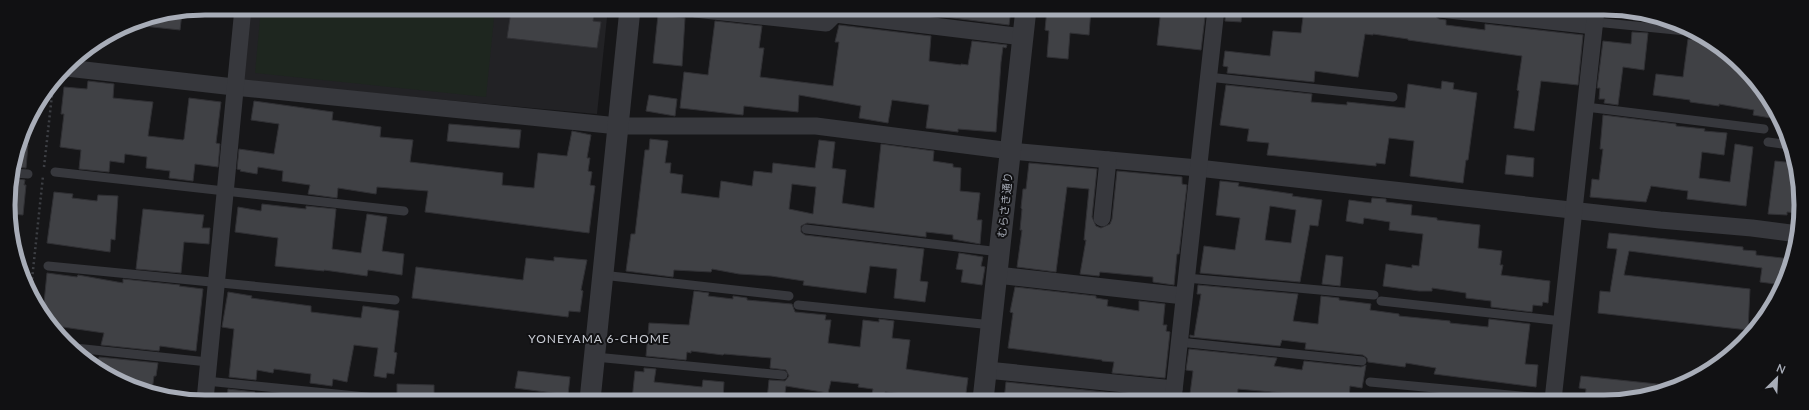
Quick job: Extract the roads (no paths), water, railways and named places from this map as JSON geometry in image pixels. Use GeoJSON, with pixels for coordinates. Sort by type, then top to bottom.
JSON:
{"type":"FeatureCollection","features":[{"type":"Feature","properties":{"kind":"street"},"geometry":{"type":"LineString","coordinates":[[205,395],[242,15]]}},
{"type":"Feature","properties":{"kind":"street"},"geometry":{"type":"LineString","coordinates":[[591,395],[629,15]]}},
{"type":"Feature","properties":{"kind":"street"},"geometry":{"type":"LineString","coordinates":[[752,15],[826,23],[834,15]]}},
{"type":"Feature","properties":{"kind":"street"},"geometry":{"type":"LineString","coordinates":[[843,15],[1023,37]]}},
{"type":"Feature","properties":{"kind":"street","name":"むらさき通り"},"geometry":{"type":"LineString","coordinates":[[984,395],[1025,15]]}},
{"type":"Feature","properties":{"kind":"street"},"geometry":{"type":"LineString","coordinates":[[987,370],[1173,395],[1215,15]]}},
{"type":"Feature","properties":{"kind":"street"},"geometry":{"type":"LineString","coordinates":[[1526,15],[1595,19],[1554,395]]}},
{"type":"Feature","properties":{"kind":"street"},"geometry":{"type":"LineString","coordinates":[[73,69],[234,88],[618,126],[816,126],[1011,151],[1198,168],[1791,233]]}},
{"type":"Feature","properties":{"kind":"street"},"geometry":{"type":"LineString","coordinates":[[1102,218],[1108,160]]}},
{"type":"Feature","properties":{"kind":"street"},"geometry":{"type":"LineString","coordinates":[[997,275],[1184,296]]}},
{"type":"Feature","properties":{"kind":"lane"},"geometry":{"type":"LineString","coordinates":[[1595,19],[1678,30]]}},
{"type":"Feature","properties":{"kind":"lane"},"geometry":{"type":"LineString","coordinates":[[1208,77],[1393,97]]}},
{"type":"Feature","properties":{"kind":"lane"},"geometry":{"type":"LineString","coordinates":[[1586,108],[1764,129]]}},
{"type":"Feature","properties":{"kind":"lane"},"geometry":{"type":"LineString","coordinates":[[1768,142],[1784,144]]}},
{"type":"Feature","properties":{"kind":"lane"},"geometry":{"type":"LineString","coordinates":[[55,172],[404,211]]}},
{"type":"Feature","properties":{"kind":"lane"},"geometry":{"type":"LineString","coordinates":[[18,173],[28,174]]}},
{"type":"Feature","properties":{"kind":"lane"},"geometry":{"type":"LineString","coordinates":[[806,229],[1000,252]]}},
{"type":"Feature","properties":{"kind":"lane"},"geometry":{"type":"LineString","coordinates":[[48,266],[395,300]]}},
{"type":"Feature","properties":{"kind":"lane"},"geometry":{"type":"LineString","coordinates":[[602,275],[789,296]]}},
{"type":"Feature","properties":{"kind":"lane"},"geometry":{"type":"LineString","coordinates":[[1186,278],[1377,298],[1562,321]]}},
{"type":"Feature","properties":{"kind":"lane"},"geometry":{"type":"LineString","coordinates":[[798,305],[992,325]]}},
{"type":"Feature","properties":{"kind":"lane"},"geometry":{"type":"LineString","coordinates":[[1179,342],[1362,361]]}},
{"type":"Feature","properties":{"kind":"lane"},"geometry":{"type":"LineString","coordinates":[[81,349],[208,362]]}},
{"type":"Feature","properties":{"kind":"lane"},"geometry":{"type":"LineString","coordinates":[[595,357],[783,375]]}},
{"type":"Feature","properties":{"kind":"lane"},"geometry":{"type":"LineString","coordinates":[[206,381],[346,395]]}},
{"type":"Feature","properties":{"kind":"lane"},"geometry":{"type":"LineString","coordinates":[[1370,382],[1502,395]]}},
{"type":"Feature","properties":{"kind":"district","name":"YONEYAMA 6-CHOME"},"geometry":{"type":"Point","coordinates":[599,339]}}]}
